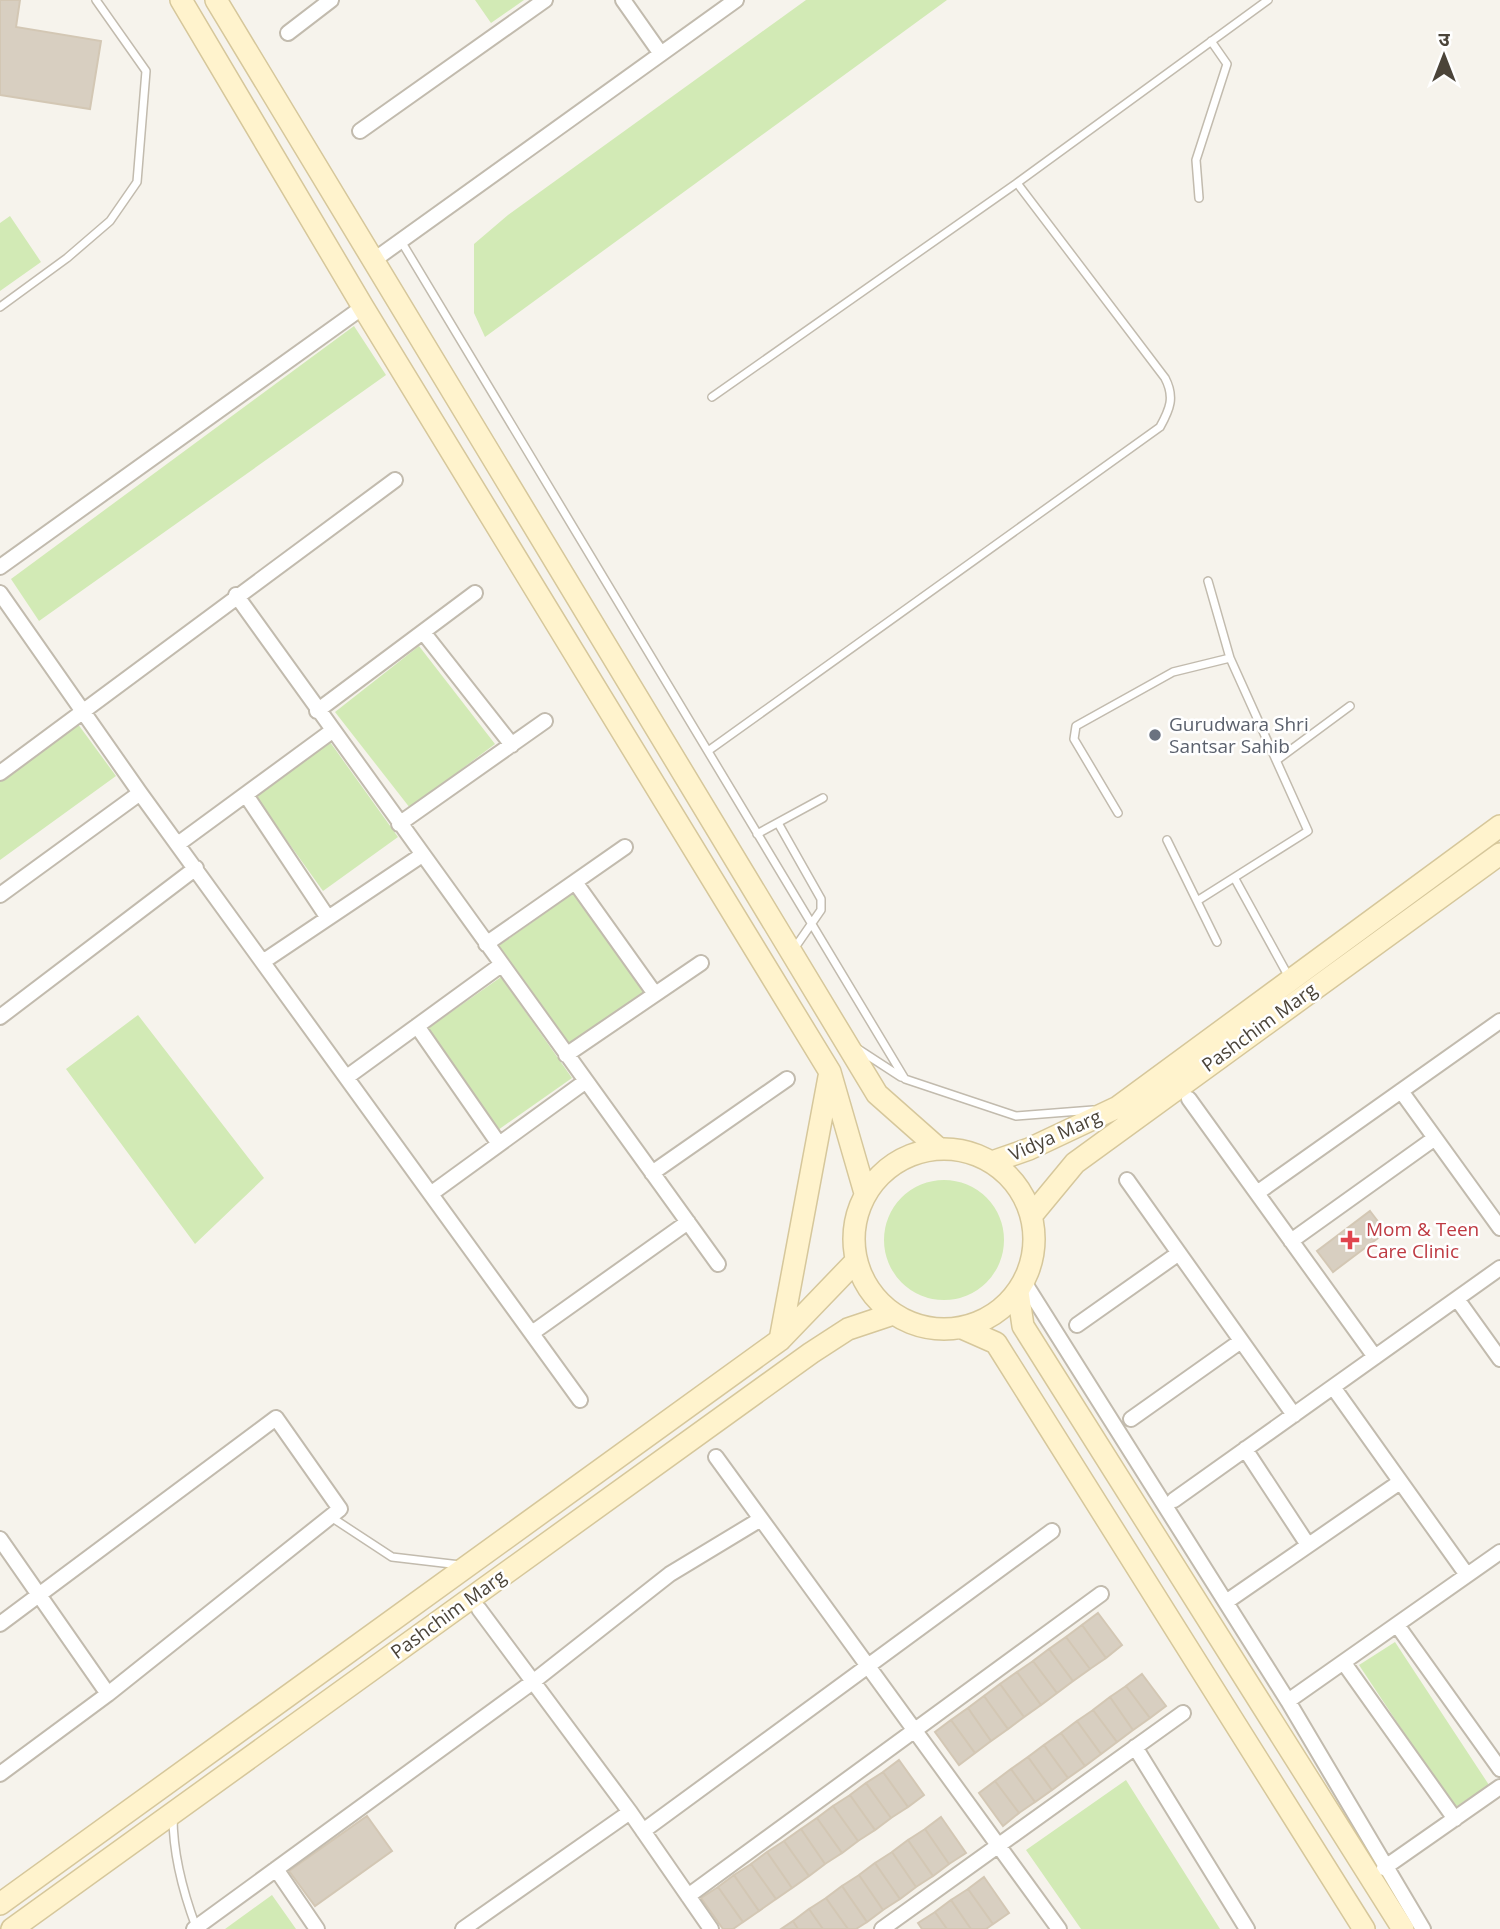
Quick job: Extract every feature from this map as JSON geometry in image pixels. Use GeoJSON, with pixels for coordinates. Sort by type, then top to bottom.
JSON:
{"type":"FeatureCollection","features":[{"type":"Feature","properties":{"kind":"main road"},"geometry":{"type":"LineString","coordinates":[[181,0],[363,307],[830,1072],[865,1193]]}},
{"type":"Feature","properties":{"kind":"main road"},"geometry":{"type":"LineString","coordinates":[[216,0],[877,1094],[906,1116],[938,1149]]}},
{"type":"Feature","properties":{"kind":"main road","name":"Pashchim Marg"},"geometry":{"type":"LineString","coordinates":[[1118,1107],[1500,826]]}},
{"type":"Feature","properties":{"kind":"main road","name":"Pashchim Marg"},"geometry":{"type":"LineString","coordinates":[[1032,1215],[1075,1163],[1500,854]]}},
{"type":"Feature","properties":{"kind":"main road"},"geometry":{"type":"LineString","coordinates":[[780,1340],[830,1072]]}},
{"type":"Feature","properties":{"kind":"main road","name":"Vidya Marg"},"geometry":{"type":"LineString","coordinates":[[992,1162],[1029,1149],[1118,1107]]}},
{"type":"Feature","properties":{"kind":"main road","name":"Vidya Marg"},"geometry":{"type":"LineString","coordinates":[[938,1149],[975,1154],[992,1162],[1017,1185],[1032,1215],[1035,1247],[1021,1287],[1002,1309],[983,1321],[962,1328],[919,1326],[893,1314],[870,1291],[856,1261],[853,1238],[856,1215],[865,1193],[884,1171],[901,1160],[938,1149]]}},
{"type":"Feature","properties":{"kind":"main road","name":"Pashchim Marg"},"geometry":{"type":"LineString","coordinates":[[0,1904],[780,1340],[856,1261]]}},
{"type":"Feature","properties":{"kind":"main road"},"geometry":{"type":"LineString","coordinates":[[1021,1287],[1023,1326],[1403,1929]]}},
{"type":"Feature","properties":{"kind":"main road","name":"Pashchim Marg"},"geometry":{"type":"LineString","coordinates":[[12,1929],[811,1353],[848,1329],[893,1314]]}},
{"type":"Feature","properties":{"kind":"main road"},"geometry":{"type":"LineString","coordinates":[[962,1328],[996,1343],[1364,1929]]}},
{"type":"Feature","properties":{"kind":"street"},"geometry":{"type":"LineString","coordinates":[[288,33],[331,0]]}},
{"type":"Feature","properties":{"kind":"street"},"geometry":{"type":"LineString","coordinates":[[360,131],[545,0]]}},
{"type":"Feature","properties":{"kind":"street"},"geometry":{"type":"LineString","coordinates":[[623,0],[661,54]]}},
{"type":"Feature","properties":{"kind":"street"},"geometry":{"type":"LineString","coordinates":[[374,260],[736,0]]}},
{"type":"Feature","properties":{"kind":"street"},"geometry":{"type":"LineString","coordinates":[[0,566],[363,307]]}},
{"type":"Feature","properties":{"kind":"street"},"geometry":{"type":"LineString","coordinates":[[0,773],[236,595],[395,480]]}},
{"type":"Feature","properties":{"kind":"street"},"geometry":{"type":"LineString","coordinates":[[0,593],[140,793],[580,1400]]}},
{"type":"Feature","properties":{"kind":"street"},"geometry":{"type":"LineString","coordinates":[[317,711],[475,593]]}},
{"type":"Feature","properties":{"kind":"street"},"geometry":{"type":"LineString","coordinates":[[236,595],[332,732],[718,1264]]}},
{"type":"Feature","properties":{"kind":"street"},"geometry":{"type":"LineString","coordinates":[[423,632],[512,745]]}},
{"type":"Feature","properties":{"kind":"street"},"geometry":{"type":"LineString","coordinates":[[399,824],[545,722]]}},
{"type":"Feature","properties":{"kind":"street"},"geometry":{"type":"LineString","coordinates":[[178,844],[332,732]]}},
{"type":"Feature","properties":{"kind":"street"},"geometry":{"type":"LineString","coordinates":[[0,895],[140,793]]}},
{"type":"Feature","properties":{"kind":"street"},"geometry":{"type":"LineString","coordinates":[[246,795],[328,918]]}},
{"type":"Feature","properties":{"kind":"street"},"geometry":{"type":"LineString","coordinates":[[486,944],[625,847]]}},
{"type":"Feature","properties":{"kind":"street"},"geometry":{"type":"LineString","coordinates":[[264,961],[422,855]]}},
{"type":"Feature","properties":{"kind":"street"},"geometry":{"type":"LineString","coordinates":[[0,1017],[196,868]]}},
{"type":"Feature","properties":{"kind":"street"},"geometry":{"type":"LineString","coordinates":[[575,882],[655,994]]}},
{"type":"Feature","properties":{"kind":"street"},"geometry":{"type":"LineString","coordinates":[[566,1055],[701,962]]}},
{"type":"Feature","properties":{"kind":"street"},"geometry":{"type":"LineString","coordinates":[[347,1077],[501,965]]}},
{"type":"Feature","properties":{"kind":"street"},"geometry":{"type":"LineString","coordinates":[[1257,1193],[1500,1021]]}},
{"type":"Feature","properties":{"kind":"street"},"geometry":{"type":"LineString","coordinates":[[417,1026],[499,1144]]}},
{"type":"Feature","properties":{"kind":"street"},"geometry":{"type":"LineString","coordinates":[[652,1173],[787,1079]]}},
{"type":"Feature","properties":{"kind":"street"},"geometry":{"type":"LineString","coordinates":[[432,1193],[586,1081]]}},
{"type":"Feature","properties":{"kind":"street"},"geometry":{"type":"LineString","coordinates":[[1401,1091],[1500,1228]]}},
{"type":"Feature","properties":{"kind":"street"},"geometry":{"type":"LineString","coordinates":[[1189,1099],[1375,1357]]}},
{"type":"Feature","properties":{"kind":"street"},"geometry":{"type":"LineString","coordinates":[[1291,1241],[1435,1138]]}},
{"type":"Feature","properties":{"kind":"street"},"geometry":{"type":"LineString","coordinates":[[1127,1180],[1294,1415]]}},
{"type":"Feature","properties":{"kind":"street"},"geometry":{"type":"LineString","coordinates":[[532,1333],[688,1222]]}},
{"type":"Feature","properties":{"kind":"street"},"geometry":{"type":"LineString","coordinates":[[1077,1325],[1179,1253]]}},
{"type":"Feature","properties":{"kind":"street"},"geometry":{"type":"LineString","coordinates":[[1174,1500],[1500,1268]]}},
{"type":"Feature","properties":{"kind":"street"},"geometry":{"type":"LineString","coordinates":[[1021,1287],[1226,1602],[1423,1929]]}},
{"type":"Feature","properties":{"kind":"street"},"geometry":{"type":"LineString","coordinates":[[1457,1299],[1500,1359]]}},
{"type":"Feature","properties":{"kind":"street"},"geometry":{"type":"LineString","coordinates":[[1131,1419],[1241,1341]]}},
{"type":"Feature","properties":{"kind":"street"},"geometry":{"type":"LineString","coordinates":[[1333,1387],[1467,1576]]}},
{"type":"Feature","properties":{"kind":"street"},"geometry":{"type":"LineString","coordinates":[[0,1624],[276,1418],[340,1509],[108,1694],[0,1774]]}},
{"type":"Feature","properties":{"kind":"street"},"geometry":{"type":"LineString","coordinates":[[1245,1450],[1308,1545]]}},
{"type":"Feature","properties":{"kind":"street"},"geometry":{"type":"LineString","coordinates":[[716,1457],[1059,1929]]}},
{"type":"Feature","properties":{"kind":"street"},"geometry":{"type":"LineString","coordinates":[[1226,1602],[1400,1482]]}},
{"type":"Feature","properties":{"kind":"street"},"geometry":{"type":"LineString","coordinates":[[195,1928],[534,1681],[670,1574],[761,1519]]}},
{"type":"Feature","properties":{"kind":"street"},"geometry":{"type":"LineString","coordinates":[[643,1831],[1052,1531]]}},
{"type":"Feature","properties":{"kind":"street"},"geometry":{"type":"LineString","coordinates":[[0,1539],[42,1595],[108,1694]]}},
{"type":"Feature","properties":{"kind":"street"},"geometry":{"type":"LineString","coordinates":[[1287,1700],[1500,1552]]}},
{"type":"Feature","properties":{"kind":"street"},"geometry":{"type":"LineString","coordinates":[[688,1896],[1101,1594]]}},
{"type":"Feature","properties":{"kind":"street"},"geometry":{"type":"LineString","coordinates":[[479,1609],[630,1812],[711,1929]]}},
{"type":"Feature","properties":{"kind":"street"},"geometry":{"type":"LineString","coordinates":[[1397,1625],[1500,1769]]}},
{"type":"Feature","properties":{"kind":"street"},"geometry":{"type":"LineString","coordinates":[[1343,1663],[1455,1819]]}},
{"type":"Feature","properties":{"kind":"street"},"geometry":{"type":"LineString","coordinates":[[882,1929],[1183,1713]]}},
{"type":"Feature","properties":{"kind":"street"},"geometry":{"type":"LineString","coordinates":[[1135,1747],[1247,1929]]}},
{"type":"Feature","properties":{"kind":"street"},"geometry":{"type":"LineString","coordinates":[[1384,1868],[1500,1787]]}},
{"type":"Feature","properties":{"kind":"street"},"geometry":{"type":"LineString","coordinates":[[463,1929],[630,1812]]}},
{"type":"Feature","properties":{"kind":"street"},"geometry":{"type":"LineString","coordinates":[[276,1870],[317,1929]]}},
{"type":"Feature","properties":{"kind":"lane"},"geometry":{"type":"LineString","coordinates":[[0,307],[67,258],[110,221],[137,182],[146,71],[96,0]]}},
{"type":"Feature","properties":{"kind":"lane"},"geometry":{"type":"LineString","coordinates":[[712,397],[1017,183],[1268,0]]}},
{"type":"Feature","properties":{"kind":"lane"},"geometry":{"type":"LineString","coordinates":[[1199,198],[1196,160],[1227,64],[1211,41]]}},
{"type":"Feature","properties":{"kind":"lane"},"geometry":{"type":"LineString","coordinates":[[708,751],[1160,428],[1171,407],[1171,390],[1165,378],[1017,183]]}},
{"type":"Feature","properties":{"kind":"lane"},"geometry":{"type":"LineString","coordinates":[[401,241],[905,1079]]}},
{"type":"Feature","properties":{"kind":"lane"},"geometry":{"type":"LineString","coordinates":[[1197,901],[1308,831],[1230,658],[1208,581]]}},
{"type":"Feature","properties":{"kind":"lane"},"geometry":{"type":"LineString","coordinates":[[1118,813],[1074,739],[1076,726],[1173,671],[1230,658]]}},
{"type":"Feature","properties":{"kind":"lane"},"geometry":{"type":"LineString","coordinates":[[1277,760],[1350,706]]}},
{"type":"Feature","properties":{"kind":"lane"},"geometry":{"type":"LineString","coordinates":[[757,834],[823,798]]}},
{"type":"Feature","properties":{"kind":"lane"},"geometry":{"type":"LineString","coordinates":[[778,823],[821,899],[821,909],[803,940],[792,952]]}},
{"type":"Feature","properties":{"kind":"lane"},"geometry":{"type":"LineString","coordinates":[[1167,840],[1217,942]]}},
{"type":"Feature","properties":{"kind":"lane"},"geometry":{"type":"LineString","coordinates":[[1235,879],[1290,980]]}},
{"type":"Feature","properties":{"kind":"lane"},"geometry":{"type":"LineString","coordinates":[[844,1040],[905,1079],[1016,1116],[1118,1107]]}},
{"type":"Feature","properties":{"kind":"lane"},"geometry":{"type":"LineString","coordinates":[[330,1516],[392,1557],[467,1566]]}},
{"type":"Feature","properties":{"kind":"lane"},"geometry":{"type":"LineString","coordinates":[[173,1813],[173,1838],[184,1895],[195,1928]]}},
{"type":"Feature","properties":{"kind":"green space"},"geometry":{"type":"Polygon","coordinates":[[[475,0],[524,0],[491,23],[475,0]]]}},
{"type":"Feature","properties":{"kind":"green space"},"geometry":{"type":"Polygon","coordinates":[[[806,0],[947,0],[485,337],[474,313],[474,244],[508,215],[806,0]]]}},
{"type":"Feature","properties":{"kind":"green space"},"geometry":{"type":"Polygon","coordinates":[[[10,216],[41,262],[0,291],[0,223],[10,216]]]}},
{"type":"Feature","properties":{"kind":"green space"},"geometry":{"type":"Polygon","coordinates":[[[354,326],[386,375],[39,621],[11,579],[354,326]]]}},
{"type":"Feature","properties":{"kind":"green space"},"geometry":{"type":"Polygon","coordinates":[[[419,646],[495,744],[410,808],[335,712],[419,646]]]}},
{"type":"Feature","properties":{"kind":"green space"},"geometry":{"type":"Polygon","coordinates":[[[72,716],[116,776],[0,860],[0,768],[72,716]]]}},
{"type":"Feature","properties":{"kind":"green space"},"geometry":{"type":"Polygon","coordinates":[[[330,742],[398,837],[323,891],[255,796],[330,742]]]}},
{"type":"Feature","properties":{"kind":"green space"},"geometry":{"type":"Polygon","coordinates":[[[575,892],[646,991],[568,1046],[497,947],[575,892]]]}},
{"type":"Feature","properties":{"kind":"green space"},"geometry":{"type":"Polygon","coordinates":[[[501,977],[572,1078],[498,1130],[427,1029],[501,977]]]}},
{"type":"Feature","properties":{"kind":"green space"},"geometry":{"type":"Polygon","coordinates":[[[138,1015],[264,1178],[195,1244],[66,1069],[138,1015]]]}},
{"type":"Feature","properties":{"kind":"green space"},"geometry":{"type":"Polygon","coordinates":[[[944,1180],[967,1185],[986,1198],[999,1217],[1004,1240],[999,1263],[986,1282],[967,1295],[944,1300],[921,1295],[902,1282],[889,1263],[884,1240],[889,1217],[902,1198],[921,1185],[944,1180]]]}},
{"type":"Feature","properties":{"kind":"green space"},"geometry":{"type":"Polygon","coordinates":[[[1395,1642],[1489,1785],[1454,1808],[1359,1665],[1395,1642]]]}},
{"type":"Feature","properties":{"kind":"green space"},"geometry":{"type":"Polygon","coordinates":[[[1126,1780],[1220,1929],[1081,1929],[1026,1850],[1126,1780]]]}},
{"type":"Feature","properties":{"kind":"green space"},"geometry":{"type":"Polygon","coordinates":[[[272,1895],[296,1929],[225,1929],[272,1895]]]}},
{"type":"Feature","properties":{"kind":"building"},"geometry":{"type":"Polygon","coordinates":[[[0,0],[20,0],[16,27],[101,41],[90,109],[0,95],[0,0]]]}},
{"type":"Feature","properties":{"kind":"building"},"geometry":{"type":"Polygon","coordinates":[[[1370,1211],[1386,1232],[1333,1272],[1317,1251],[1370,1211]]]}},
{"type":"Feature","properties":{"kind":"building"},"geometry":{"type":"Polygon","coordinates":[[[1098,1613],[1122,1645],[1106,1658],[1082,1625],[1098,1613]]]}},
{"type":"Feature","properties":{"kind":"building"},"geometry":{"type":"Polygon","coordinates":[[[1082,1625],[1106,1658],[1090,1669],[1066,1637],[1082,1625]]]}},
{"type":"Feature","properties":{"kind":"building"},"geometry":{"type":"Polygon","coordinates":[[[1066,1637],[1090,1669],[1073,1681],[1049,1649],[1066,1637]]]}},
{"type":"Feature","properties":{"kind":"building"},"geometry":{"type":"Polygon","coordinates":[[[1049,1649],[1073,1681],[1057,1693],[1033,1661],[1049,1649]]]}},
{"type":"Feature","properties":{"kind":"building"},"geometry":{"type":"Polygon","coordinates":[[[1033,1661],[1057,1693],[1041,1705],[1017,1672],[1033,1661]]]}},
{"type":"Feature","properties":{"kind":"building"},"geometry":{"type":"Polygon","coordinates":[[[1017,1672],[1041,1705],[1024,1717],[1000,1684],[1017,1672]]]}},
{"type":"Feature","properties":{"kind":"building"},"geometry":{"type":"Polygon","coordinates":[[[1142,1674],[1166,1706],[1150,1718],[1126,1686],[1142,1674]]]}},
{"type":"Feature","properties":{"kind":"building"},"geometry":{"type":"Polygon","coordinates":[[[1000,1684],[1024,1717],[1008,1729],[984,1696],[1000,1684]]]}},
{"type":"Feature","properties":{"kind":"building"},"geometry":{"type":"Polygon","coordinates":[[[1126,1686],[1150,1718],[1133,1730],[1110,1697],[1126,1686]]]}},
{"type":"Feature","properties":{"kind":"building"},"geometry":{"type":"Polygon","coordinates":[[[984,1696],[1008,1729],[991,1741],[968,1708],[984,1696]]]}},
{"type":"Feature","properties":{"kind":"building"},"geometry":{"type":"Polygon","coordinates":[[[1110,1697],[1133,1730],[1117,1742],[1093,1710],[1110,1697]]]}},
{"type":"Feature","properties":{"kind":"building"},"geometry":{"type":"Polygon","coordinates":[[[968,1708],[991,1741],[975,1753],[951,1720],[968,1708]]]}},
{"type":"Feature","properties":{"kind":"building"},"geometry":{"type":"Polygon","coordinates":[[[1093,1710],[1117,1742],[1101,1754],[1077,1721],[1093,1710]]]}},
{"type":"Feature","properties":{"kind":"building"},"geometry":{"type":"Polygon","coordinates":[[[951,1720],[975,1753],[959,1765],[935,1732],[951,1720]]]}},
{"type":"Feature","properties":{"kind":"building"},"geometry":{"type":"Polygon","coordinates":[[[1077,1721],[1101,1754],[1085,1766],[1061,1733],[1077,1721]]]}},
{"type":"Feature","properties":{"kind":"building"},"geometry":{"type":"Polygon","coordinates":[[[1061,1733],[1085,1766],[1068,1778],[1044,1745],[1061,1733]]]}},
{"type":"Feature","properties":{"kind":"building"},"geometry":{"type":"Polygon","coordinates":[[[1044,1745],[1068,1778],[1052,1790],[1028,1757],[1044,1745]]]}},
{"type":"Feature","properties":{"kind":"building"},"geometry":{"type":"Polygon","coordinates":[[[1028,1757],[1052,1790],[1035,1802],[1011,1769],[1028,1757]]]}},
{"type":"Feature","properties":{"kind":"building"},"geometry":{"type":"Polygon","coordinates":[[[899,1760],[924,1795],[908,1807],[883,1772],[899,1760]]]}},
{"type":"Feature","properties":{"kind":"building"},"geometry":{"type":"Polygon","coordinates":[[[1011,1769],[1035,1802],[1019,1813],[995,1781],[1011,1769]]]}},
{"type":"Feature","properties":{"kind":"building"},"geometry":{"type":"Polygon","coordinates":[[[883,1772],[908,1807],[891,1818],[866,1783],[883,1772]]]}},
{"type":"Feature","properties":{"kind":"building"},"geometry":{"type":"Polygon","coordinates":[[[995,1781],[1019,1813],[1003,1826],[979,1793],[995,1781]]]}},
{"type":"Feature","properties":{"kind":"building"},"geometry":{"type":"Polygon","coordinates":[[[866,1783],[891,1818],[875,1830],[850,1795],[866,1783]]]}},
{"type":"Feature","properties":{"kind":"building"},"geometry":{"type":"Polygon","coordinates":[[[850,1795],[875,1830],[858,1841],[833,1806],[850,1795]]]}},
{"type":"Feature","properties":{"kind":"building"},"geometry":{"type":"Polygon","coordinates":[[[833,1806],[858,1841],[842,1853],[817,1818],[833,1806]]]}},
{"type":"Feature","properties":{"kind":"building"},"geometry":{"type":"Polygon","coordinates":[[[367,1816],[392,1851],[315,1906],[289,1871],[367,1816]]]}},
{"type":"Feature","properties":{"kind":"building"},"geometry":{"type":"Polygon","coordinates":[[[941,1817],[966,1853],[949,1864],[925,1829],[941,1817]]]}},
{"type":"Feature","properties":{"kind":"building"},"geometry":{"type":"Polygon","coordinates":[[[817,1818],[842,1853],[825,1864],[801,1829],[817,1818]]]}},
{"type":"Feature","properties":{"kind":"building"},"geometry":{"type":"Polygon","coordinates":[[[801,1829],[825,1864],[809,1876],[784,1841],[801,1829]]]}},
{"type":"Feature","properties":{"kind":"building"},"geometry":{"type":"Polygon","coordinates":[[[925,1829],[949,1864],[933,1876],[908,1840],[925,1829]]]}},
{"type":"Feature","properties":{"kind":"building"},"geometry":{"type":"Polygon","coordinates":[[[908,1840],[933,1876],[916,1887],[892,1852],[908,1840]]]}},
{"type":"Feature","properties":{"kind":"building"},"geometry":{"type":"Polygon","coordinates":[[[784,1841],[809,1876],[792,1888],[767,1852],[784,1841]]]}},
{"type":"Feature","properties":{"kind":"building"},"geometry":{"type":"Polygon","coordinates":[[[767,1852],[792,1888],[776,1899],[751,1864],[767,1852]]]}},
{"type":"Feature","properties":{"kind":"building"},"geometry":{"type":"Polygon","coordinates":[[[892,1852],[916,1887],[900,1899],[875,1863],[892,1852]]]}},
{"type":"Feature","properties":{"kind":"building"},"geometry":{"type":"Polygon","coordinates":[[[875,1863],[900,1899],[883,1910],[859,1875],[875,1863]]]}},
{"type":"Feature","properties":{"kind":"building"},"geometry":{"type":"Polygon","coordinates":[[[751,1864],[776,1899],[759,1911],[734,1875],[751,1864]]]}},
{"type":"Feature","properties":{"kind":"building"},"geometry":{"type":"Polygon","coordinates":[[[734,1875],[759,1911],[743,1922],[718,1887],[734,1875]]]}},
{"type":"Feature","properties":{"kind":"building"},"geometry":{"type":"Polygon","coordinates":[[[859,1875],[883,1910],[867,1922],[842,1886],[859,1875]]]}},
{"type":"Feature","properties":{"kind":"building"},"geometry":{"type":"Polygon","coordinates":[[[984,1877],[1009,1913],[993,1924],[968,1889],[984,1877]]]}},
{"type":"Feature","properties":{"kind":"building"},"geometry":{"type":"Polygon","coordinates":[[[842,1886],[867,1922],[856,1929],[848,1929],[826,1898],[842,1886]]]}},
{"type":"Feature","properties":{"kind":"building"},"geometry":{"type":"Polygon","coordinates":[[[718,1887],[743,1922],[733,1929],[723,1929],[701,1898],[718,1887]]]}},
{"type":"Feature","properties":{"kind":"building"},"geometry":{"type":"Polygon","coordinates":[[[968,1889],[993,1924],[986,1929],[971,1929],[951,1900],[968,1889]]]}},
{"type":"Feature","properties":{"kind":"building"},"geometry":{"type":"Polygon","coordinates":[[[826,1898],[848,1929],[823,1929],[809,1909],[826,1898]]]}},
{"type":"Feature","properties":{"kind":"building"},"geometry":{"type":"Polygon","coordinates":[[[951,1900],[971,1929],[947,1929],[935,1912],[951,1900]]]}},
{"type":"Feature","properties":{"kind":"building"},"geometry":{"type":"Polygon","coordinates":[[[809,1909],[823,1929],[798,1929],[793,1921],[809,1909]]]}},
{"type":"Feature","properties":{"kind":"building"},"geometry":{"type":"Polygon","coordinates":[[[935,1912],[947,1929],[922,1929],[918,1923],[935,1912]]]}},
{"type":"Feature","properties":{"kind":"building"},"geometry":{"type":"Polygon","coordinates":[[[793,1921],[798,1929],[781,1929],[793,1921]]]}},
{"type":"Feature","properties":{"kind":"place","name":"Gurudwara Shri Santsar Sahib"},"geometry":{"type":"Point","coordinates":[1155,735]}},
{"type":"Feature","properties":{"kind":"place","name":"Mom & Teen Care Clinic"},"geometry":{"type":"Point","coordinates":[1350,1240]}}]}
